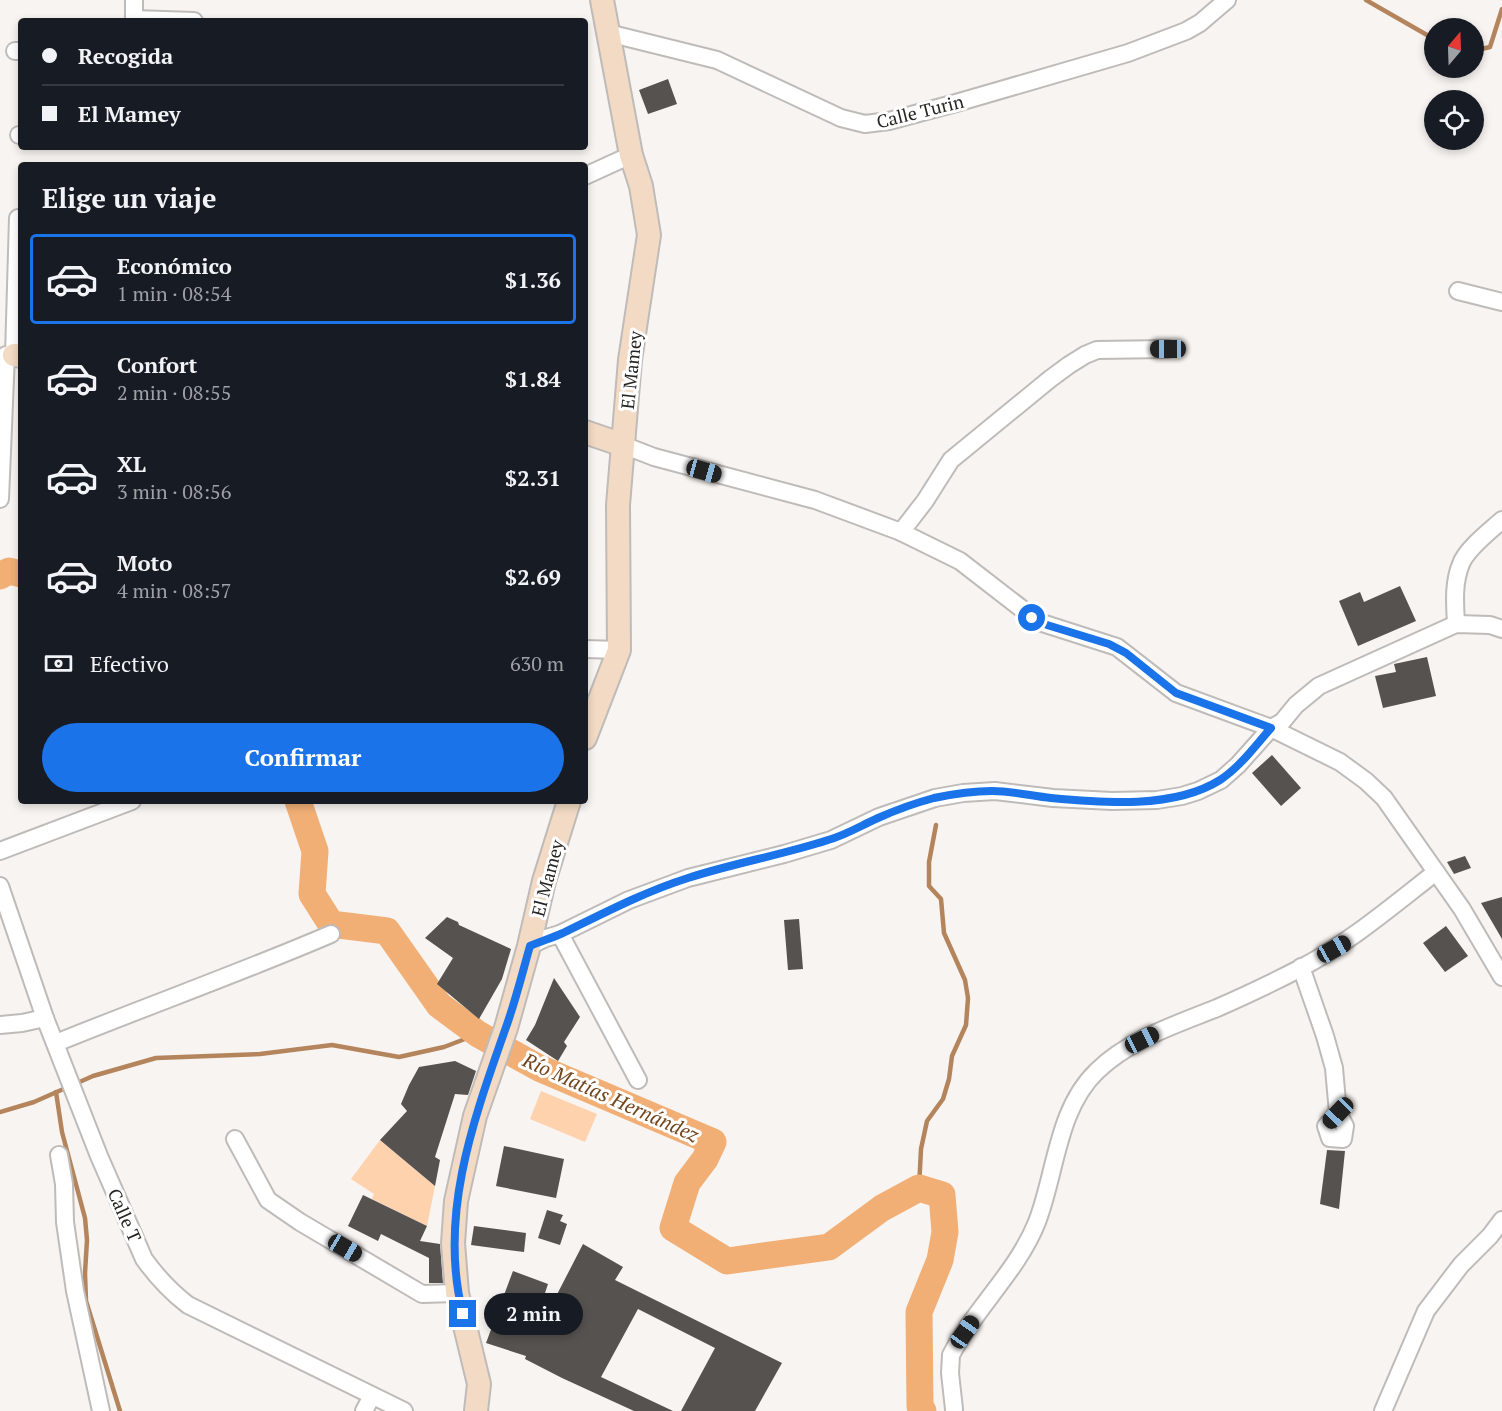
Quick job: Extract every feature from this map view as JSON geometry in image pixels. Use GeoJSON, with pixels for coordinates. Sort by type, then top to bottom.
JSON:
{"type":"FeatureCollection","features":[{"type":"Feature","properties":{"kind":"street"},"geometry":{"type":"LineString","coordinates":[[134,0],[134,18]]}},
{"type":"Feature","properties":{"kind":"street","name":"El Mamey"},"geometry":{"type":"LineString","coordinates":[[588,730],[619,650],[618,505],[630,360],[649,235],[602,0]]}},
{"type":"Feature","properties":{"kind":"street","name":"Calle Turin"},"geometry":{"type":"LineString","coordinates":[[608,33],[717,60],[841,118],[865,124],[889,121],[956,103],[1128,53],[1186,31],[1200,23],[1227,0]]}},
{"type":"Feature","properties":{"kind":"street"},"geometry":{"type":"LineString","coordinates":[[588,175],[632,154]]}},
{"type":"Feature","properties":{"kind":"street"},"geometry":{"type":"LineString","coordinates":[[0,499],[18,218]]}},
{"type":"Feature","properties":{"kind":"street"},"geometry":{"type":"LineString","coordinates":[[1458,291],[1502,302]]}},
{"type":"Feature","properties":{"kind":"street"},"geometry":{"type":"LineString","coordinates":[[901,532],[925,501],[951,460],[1069,365],[1097,350],[1168,349]]}},
{"type":"Feature","properties":{"kind":"street"},"geometry":{"type":"LineString","coordinates":[[588,433],[654,457],[815,500],[901,532],[960,561],[1039,622],[1109,644],[1126,653],[1176,693],[1271,728],[1340,762],[1384,798],[1462,909],[1502,977]]}},
{"type":"Feature","properties":{"kind":"street"},"geometry":{"type":"LineString","coordinates":[[1456,624],[1455,591],[1461,562],[1476,544],[1502,520]]}},
{"type":"Feature","properties":{"kind":"street"},"geometry":{"type":"LineString","coordinates":[[530,946],[629,900],[688,878],[831,840],[879,817],[934,798],[995,791],[1053,798],[1112,801],[1157,800],[1198,791],[1221,780],[1238,765],[1271,728],[1282,722],[1296,705],[1319,686],[1456,624],[1490,625],[1502,629]]}},
{"type":"Feature","properties":{"kind":"street"},"geometry":{"type":"LineString","coordinates":[[588,649],[619,650]]}},
{"type":"Feature","properties":{"kind":"street"},"geometry":{"type":"LineString","coordinates":[[0,851],[124,804]]}},
{"type":"Feature","properties":{"kind":"street","name":"El Mamey"},"geometry":{"type":"LineString","coordinates":[[476,1411],[479,1384],[457,1293],[453,1243],[456,1201],[467,1146],[492,1064],[506,1028],[530,946],[544,881],[568,804]]}},
{"type":"Feature","properties":{"kind":"street"},"geometry":{"type":"LineString","coordinates":[[954,1410],[950,1373],[951,1355],[1021,1254],[1033,1230],[1069,1115],[1090,1078],[1124,1049],[1241,997],[1301,968],[1345,943],[1436,872]]}},
{"type":"Feature","properties":{"kind":"street","name":"Calle T"},"geometry":{"type":"LineString","coordinates":[[0,886],[45,1017],[76,1098],[144,1259],[168,1289],[188,1305],[368,1403],[404,1411]]}},
{"type":"Feature","properties":{"kind":"street"},"geometry":{"type":"LineString","coordinates":[[56,1043],[155,1002],[273,959],[331,934]]}},
{"type":"Feature","properties":{"kind":"street"},"geometry":{"type":"LineString","coordinates":[[560,934],[638,1080]]}},
{"type":"Feature","properties":{"kind":"street"},"geometry":{"type":"LineString","coordinates":[[1301,968],[1331,1057],[1338,1113]]}},
{"type":"Feature","properties":{"kind":"street"},"geometry":{"type":"LineString","coordinates":[[0,1025],[22,1023],[45,1017]]}},
{"type":"Feature","properties":{"kind":"street"},"geometry":{"type":"LineString","coordinates":[[235,1138],[268,1200],[300,1222],[422,1294],[457,1293]]}},
{"type":"Feature","properties":{"kind":"street"},"geometry":{"type":"LineString","coordinates":[[59,1155],[64,1184],[65,1222],[75,1291],[101,1411]]}},
{"type":"Feature","properties":{"kind":"street"},"geometry":{"type":"LineString","coordinates":[[1383,1411],[1426,1311],[1461,1266],[1491,1236],[1502,1220]]}},
{"type":"Feature","properties":{"kind":"shaded area"},"geometry":{"type":"Polygon","coordinates":[[[541,1091],[597,1114],[585,1142],[530,1119],[541,1091]]]}},
{"type":"Feature","properties":{"kind":"shaded area"},"geometry":{"type":"Polygon","coordinates":[[[380,1140],[435,1186],[427,1226],[372,1199],[374,1194],[351,1179],[380,1140]]]}},
{"type":"Feature","properties":{"kind":"building"},"geometry":{"type":"Polygon","coordinates":[[[668,79],[677,104],[648,114],[639,90],[668,79]]]}},
{"type":"Feature","properties":{"kind":"building"},"geometry":{"type":"Polygon","coordinates":[[[1400,586],[1416,621],[1358,646],[1339,601],[1360,592],[1364,602],[1400,586]]]}},
{"type":"Feature","properties":{"kind":"building"},"geometry":{"type":"Polygon","coordinates":[[[1427,657],[1436,696],[1383,708],[1375,676],[1396,672],[1394,664],[1427,657]]]}},
{"type":"Feature","properties":{"kind":"building"},"geometry":{"type":"Polygon","coordinates":[[[1272,755],[1301,788],[1281,806],[1252,773],[1272,755]]]}},
{"type":"Feature","properties":{"kind":"building"},"geometry":{"type":"Polygon","coordinates":[[[1465,856],[1471,868],[1454,874],[1447,862],[1465,856]]]}},
{"type":"Feature","properties":{"kind":"building"},"geometry":{"type":"Polygon","coordinates":[[[1502,897],[1502,939],[1481,903],[1502,897]]]}},
{"type":"Feature","properties":{"kind":"building"},"geometry":{"type":"Polygon","coordinates":[[[447,917],[511,949],[502,979],[479,1019],[437,984],[453,958],[425,938],[447,917]]]}},
{"type":"Feature","properties":{"kind":"building"},"geometry":{"type":"Polygon","coordinates":[[[799,919],[803,969],[788,970],[784,920],[799,919]]]}},
{"type":"Feature","properties":{"kind":"building"},"geometry":{"type":"Polygon","coordinates":[[[1446,926],[1468,956],[1445,972],[1423,943],[1446,926]]]}},
{"type":"Feature","properties":{"kind":"building"},"geometry":{"type":"Polygon","coordinates":[[[554,978],[580,1017],[564,1042],[567,1046],[558,1061],[526,1040],[535,1025],[554,978]]]}},
{"type":"Feature","properties":{"kind":"building"},"geometry":{"type":"Polygon","coordinates":[[[455,1061],[476,1071],[468,1095],[455,1094],[435,1157],[440,1160],[435,1186],[380,1140],[407,1111],[401,1104],[419,1067],[455,1061]]]}},
{"type":"Feature","properties":{"kind":"building"},"geometry":{"type":"Polygon","coordinates":[[[504,1146],[564,1159],[556,1198],[496,1186],[504,1146]]]}},
{"type":"Feature","properties":{"kind":"building"},"geometry":{"type":"Polygon","coordinates":[[[1327,1150],[1345,1151],[1339,1209],[1320,1204],[1327,1150]]]}},
{"type":"Feature","properties":{"kind":"building"},"geometry":{"type":"Polygon","coordinates":[[[363,1195],[427,1226],[420,1241],[440,1244],[443,1283],[429,1283],[429,1258],[381,1234],[378,1241],[348,1226],[363,1195]]]}},
{"type":"Feature","properties":{"kind":"building"},"geometry":{"type":"Polygon","coordinates":[[[547,1210],[563,1215],[560,1221],[567,1224],[560,1245],[538,1238],[547,1210]]]}},
{"type":"Feature","properties":{"kind":"building"},"geometry":{"type":"Polygon","coordinates":[[[474,1226],[526,1233],[524,1252],[471,1245],[474,1226]]]}},
{"type":"Feature","properties":{"kind":"building"},"geometry":{"type":"Polygon","coordinates":[[[583,1244],[623,1267],[615,1280],[782,1363],[755,1411],[681,1411],[715,1348],[638,1309],[601,1377],[673,1411],[634,1411],[562,1378],[525,1359],[526,1356],[486,1343],[513,1271],[548,1284],[542,1302],[551,1306],[583,1244]]]}},
{"type":"Feature","properties":{"kind":"waterway"},"geometry":{"type":"LineString","coordinates":[[1366,0],[1424,33]]}},
{"type":"Feature","properties":{"kind":"waterway"},"geometry":{"type":"LineString","coordinates":[[1484,48],[1490,47],[1502,9]]}},
{"type":"Feature","properties":{"kind":"waterway","name":"Río Matías Hernández"},"geometry":{"type":"LineString","coordinates":[[0,576],[9,571],[18,573]]}},
{"type":"Feature","properties":{"kind":"waterway","name":"Río Matías Hernández"},"geometry":{"type":"LineString","coordinates":[[299,804],[315,851],[312,894],[331,924],[387,931],[439,1005],[478,1034],[539,1068],[713,1142],[705,1159],[687,1183],[673,1228],[727,1261],[829,1247],[882,1208],[919,1188],[942,1195],[945,1232],[940,1260],[919,1312],[920,1406],[923,1411]]}},
{"type":"Feature","properties":{"kind":"waterway"},"geometry":{"type":"LineString","coordinates":[[919,1188],[921,1149],[927,1121],[943,1099],[952,1056],[966,1025],[968,998],[965,980],[944,933],[941,899],[929,886],[929,862],[936,825]]}},
{"type":"Feature","properties":{"kind":"waterway"},"geometry":{"type":"LineString","coordinates":[[75,1084],[93,1076],[156,1058],[260,1054],[332,1045],[399,1057],[444,1047],[478,1034]]}},
{"type":"Feature","properties":{"kind":"waterway"},"geometry":{"type":"LineString","coordinates":[[0,1112],[34,1102],[68,1087]]}},
{"type":"Feature","properties":{"kind":"waterway"},"geometry":{"type":"LineString","coordinates":[[56,1092],[62,1132],[85,1218],[86,1301],[120,1411]]}},
{"type":"Feature","properties":{"kind":"route"},"geometry":{"type":"LineString","coordinates":[[463,1314],[457,1293],[453,1243],[456,1201],[475,1116],[506,1028],[530,946],[629,900],[688,878],[831,840],[879,817],[934,798],[979,791],[1112,801],[1157,800],[1182,796],[1221,780],[1238,765],[1271,728],[1176,693],[1116,647],[1032,618]]}}]}
